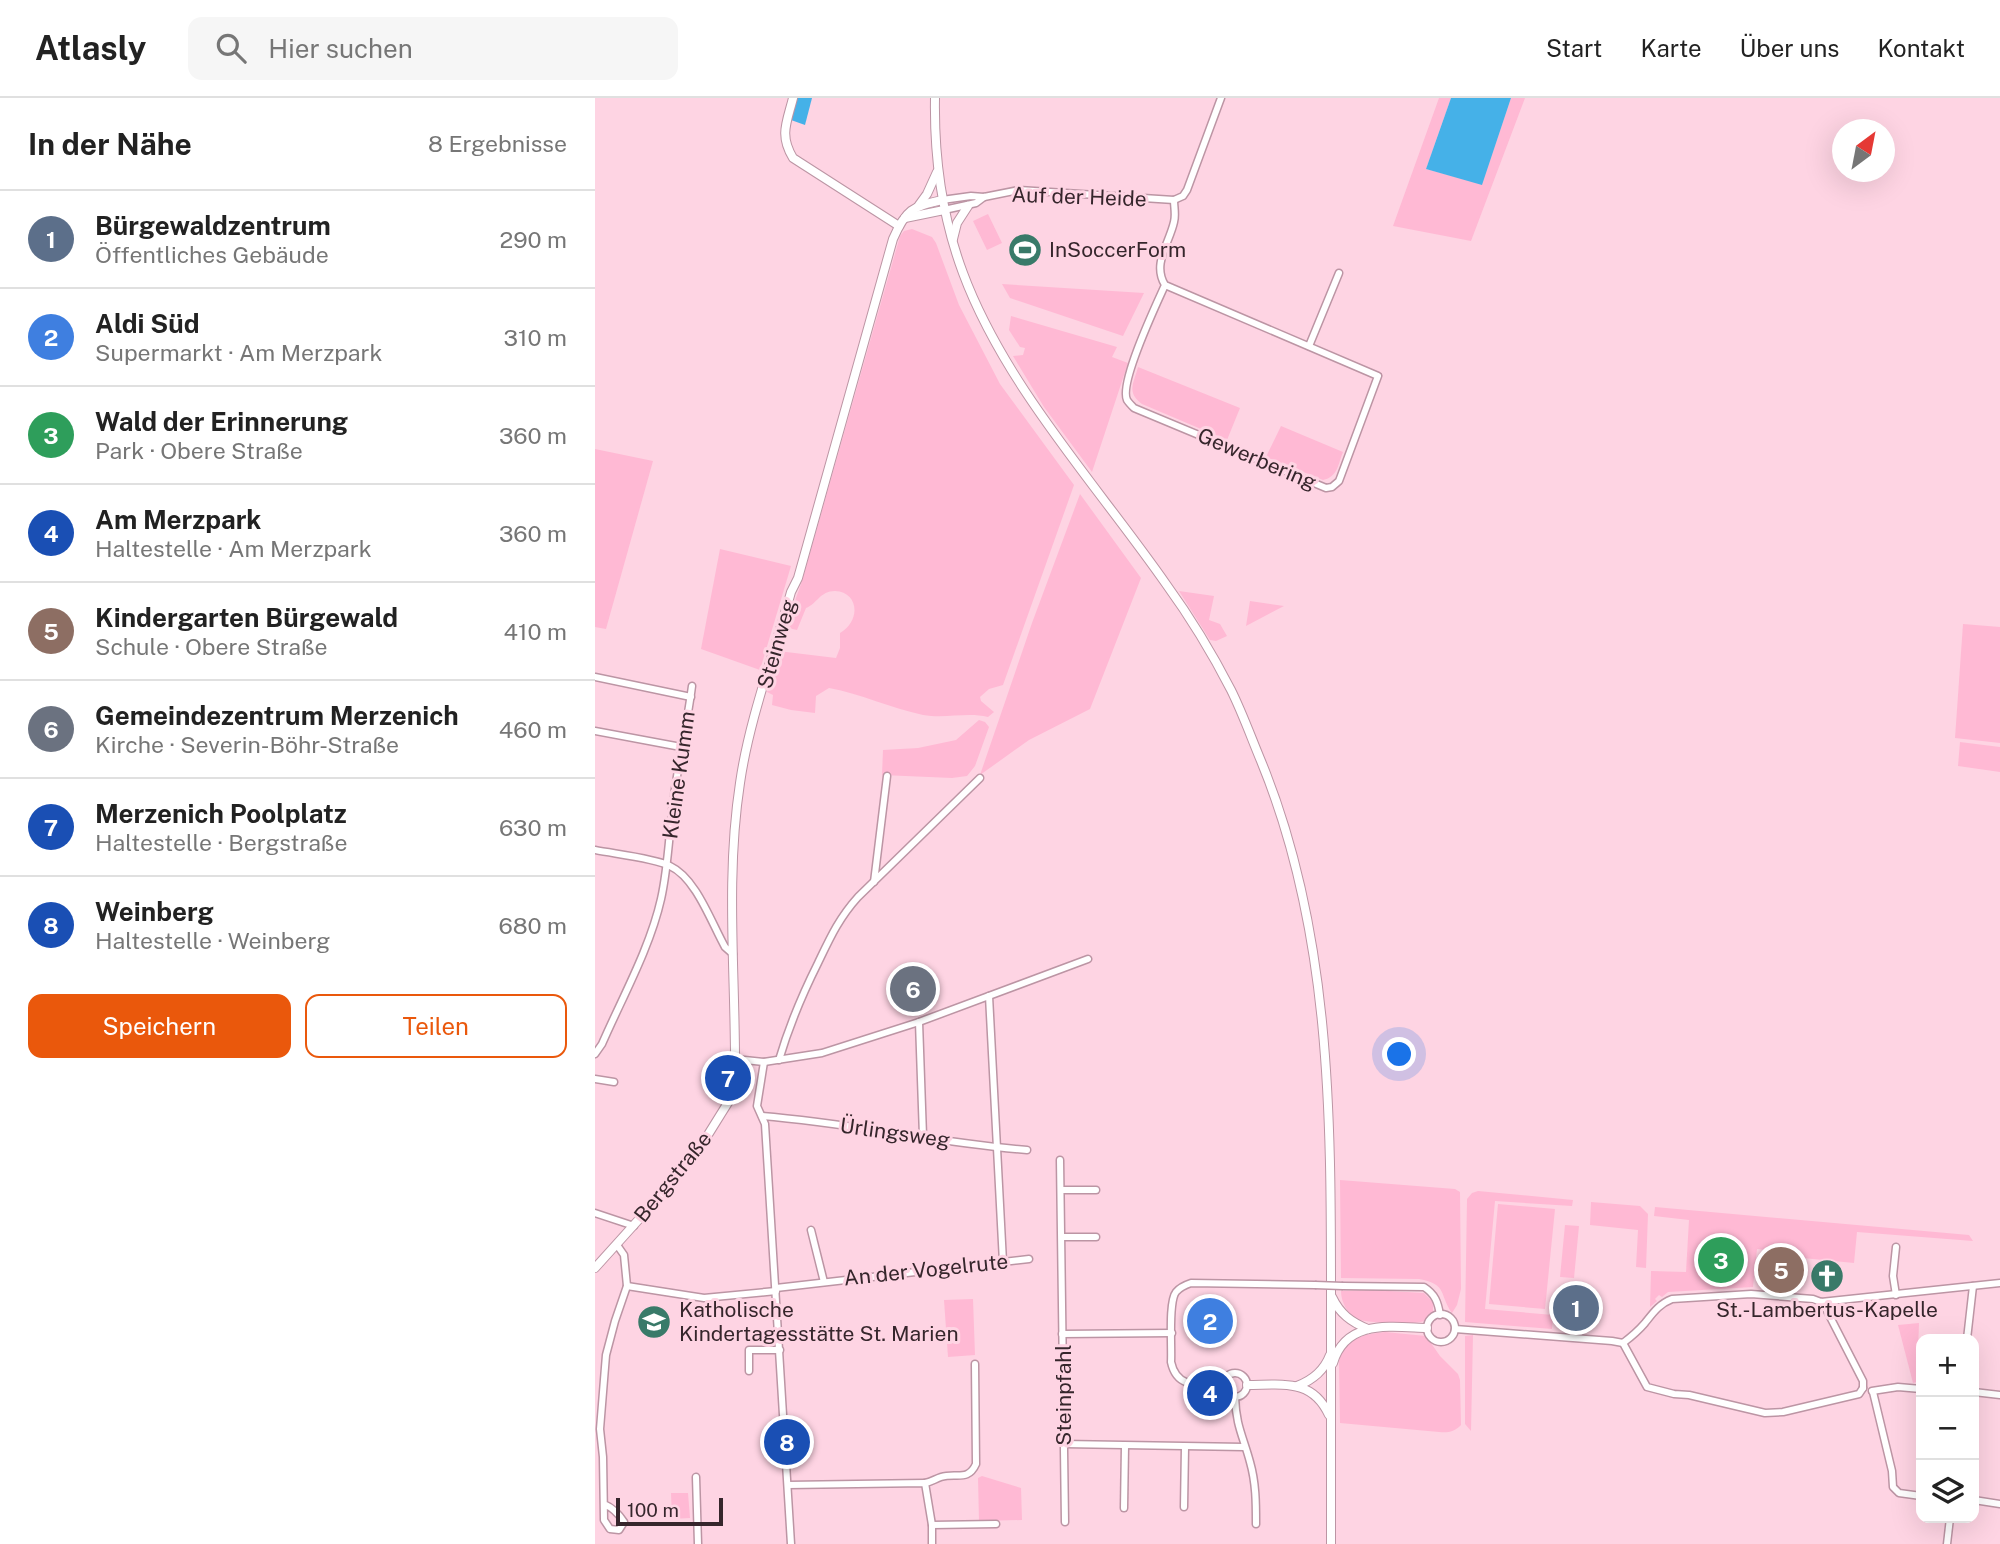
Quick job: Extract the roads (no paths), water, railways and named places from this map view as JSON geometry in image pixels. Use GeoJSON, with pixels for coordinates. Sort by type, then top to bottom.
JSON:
{"type":"FeatureCollection","features":[{"type":"Feature","properties":{"kind":"main road"},"geometry":{"type":"LineString","coordinates":[[793,98],[784,139],[793,158],[902,222],[944,210]]}},
{"type":"Feature","properties":{"kind":"main road"},"geometry":{"type":"LineString","coordinates":[[935,98],[934,126],[942,200],[961,269],[971,293],[1023,389],[1162,577],[1232,692],[1263,766],[1303,892],[1317,971],[1329,1104],[1331,1544]]}},
{"type":"Feature","properties":{"kind":"main road"},"geometry":{"type":"LineString","coordinates":[[919,205],[932,186],[937,169]]}},
{"type":"Feature","properties":{"kind":"main road"},"geometry":{"type":"LineString","coordinates":[[919,205],[942,200]]}},
{"type":"Feature","properties":{"kind":"main road","name":"Steinweg"},"geometry":{"type":"LineString","coordinates":[[735,1076],[732,893],[737,803],[745,755],[791,592],[798,578],[893,239],[902,222],[914,207],[919,205]]}},
{"type":"Feature","properties":{"kind":"main road"},"geometry":{"type":"LineString","coordinates":[[953,239],[957,223],[968,206]]}},
{"type":"Feature","properties":{"kind":"main road","name":"Bergstraße"},"geometry":{"type":"LineString","coordinates":[[595,1268],[701,1146],[729,1101],[735,1076]]}},
{"type":"Feature","properties":{"kind":"main road"},"geometry":{"type":"LineString","coordinates":[[1331,1294],[1335,1304],[1349,1319],[1368,1329]]}},
{"type":"Feature","properties":{"kind":"main road"},"geometry":{"type":"LineString","coordinates":[[1332,1369],[1335,1356],[1348,1338],[1358,1331],[1427,1328]]}},
{"type":"Feature","properties":{"kind":"main road"},"geometry":{"type":"LineString","coordinates":[[1297,1386],[1324,1368],[1331,1349]]}},
{"type":"Feature","properties":{"kind":"main road"},"geometry":{"type":"LineString","coordinates":[[1247,1385],[1297,1386],[1315,1395],[1331,1418]]}},
{"type":"Feature","properties":{"kind":"street","name":"Auf der Heide"},"geometry":{"type":"LineString","coordinates":[[942,200],[984,197],[1019,190],[1174,200],[1187,190],[1221,98]]}},
{"type":"Feature","properties":{"kind":"street","name":"Auf der Heide"},"geometry":{"type":"LineString","coordinates":[[944,210],[968,206],[984,197]]}},
{"type":"Feature","properties":{"kind":"street","name":"Auf der Heide"},"geometry":{"type":"LineString","coordinates":[[1165,285],[1159,275],[1160,262],[1175,220],[1174,200]]}},
{"type":"Feature","properties":{"kind":"street"},"geometry":{"type":"LineString","coordinates":[[1308,346],[1339,273]]}},
{"type":"Feature","properties":{"kind":"street","name":"Gewerbering"},"geometry":{"type":"LineString","coordinates":[[1165,285],[1378,376],[1339,481],[1332,487],[1326,488],[1134,408],[1127,400],[1126,390],[1139,344],[1165,285]]}},
{"type":"Feature","properties":{"kind":"street"},"geometry":{"type":"LineString","coordinates":[[595,677],[691,697]]}},
{"type":"Feature","properties":{"kind":"street","name":"Kleine Kumm"},"geometry":{"type":"LineString","coordinates":[[595,1054],[652,932],[661,899],[692,686]]}},
{"type":"Feature","properties":{"kind":"street"},"geometry":{"type":"LineString","coordinates":[[595,731],[681,747]]}},
{"type":"Feature","properties":{"kind":"street"},"geometry":{"type":"LineString","coordinates":[[874,882],[887,776]]}},
{"type":"Feature","properties":{"kind":"street"},"geometry":{"type":"LineString","coordinates":[[779,1060],[794,1015],[836,925],[874,882],[980,778]]}},
{"type":"Feature","properties":{"kind":"street"},"geometry":{"type":"LineString","coordinates":[[595,849],[667,864],[680,872],[694,888],[725,947],[733,954]]}},
{"type":"Feature","properties":{"kind":"street"},"geometry":{"type":"LineString","coordinates":[[735,1059],[764,1062],[822,1053],[919,1022],[1088,959]]}},
{"type":"Feature","properties":{"kind":"street"},"geometry":{"type":"LineString","coordinates":[[989,996],[1003,1262]]}},
{"type":"Feature","properties":{"kind":"street"},"geometry":{"type":"LineString","coordinates":[[919,1022],[923,1136]]}},
{"type":"Feature","properties":{"kind":"street"},"geometry":{"type":"LineString","coordinates":[[764,1062],[757,1106],[765,1124],[791,1544]]}},
{"type":"Feature","properties":{"kind":"street"},"geometry":{"type":"LineString","coordinates":[[595,1079],[614,1082]]}},
{"type":"Feature","properties":{"kind":"street","name":"Ürlingsweg"},"geometry":{"type":"LineString","coordinates":[[762,1116],[1027,1150]]}},
{"type":"Feature","properties":{"kind":"street"},"geometry":{"type":"LineString","coordinates":[[1060,1160],[1062,1334]]}},
{"type":"Feature","properties":{"kind":"street"},"geometry":{"type":"LineString","coordinates":[[1061,1191],[1096,1190]]}},
{"type":"Feature","properties":{"kind":"street"},"geometry":{"type":"LineString","coordinates":[[595,1213],[633,1226]]}},
{"type":"Feature","properties":{"kind":"street","name":"An der Vogelrute"},"geometry":{"type":"LineString","coordinates":[[811,1230],[824,1282]]}},
{"type":"Feature","properties":{"kind":"street"},"geometry":{"type":"LineString","coordinates":[[1062,1237],[1096,1237]]}},
{"type":"Feature","properties":{"kind":"street"},"geometry":{"type":"LineString","coordinates":[[604,1504],[600,1429],[604,1368],[609,1339],[627,1286],[624,1255],[617,1245]]}},
{"type":"Feature","properties":{"kind":"street"},"geometry":{"type":"LineString","coordinates":[[1896,1247],[1893,1276],[1896,1295]]}},
{"type":"Feature","properties":{"kind":"street","name":"An der Vogelrute"},"geometry":{"type":"LineString","coordinates":[[627,1286],[703,1298],[1029,1259]]}},
{"type":"Feature","properties":{"kind":"street"},"geometry":{"type":"LineString","coordinates":[[1223,1384],[1188,1384],[1177,1376],[1171,1362],[1173,1297],[1181,1287],[1191,1283],[1424,1287],[1438,1301],[1440,1315]]}},
{"type":"Feature","properties":{"kind":"street"},"geometry":{"type":"LineString","coordinates":[[1821,1302],[2000,1283]]}},
{"type":"Feature","properties":{"kind":"street"},"geometry":{"type":"LineString","coordinates":[[1968,1334],[1973,1286]]}},
{"type":"Feature","properties":{"kind":"street"},"geometry":{"type":"LineString","coordinates":[[1751,1294],[1813,1298],[1826,1308],[1863,1381],[1863,1388],[1859,1394],[1783,1412],[1765,1413],[1647,1387],[1623,1343],[1665,1301],[1672,1299],[1751,1294]]}},
{"type":"Feature","properties":{"kind":"street"},"geometry":{"type":"LineString","coordinates":[[1440,1315],[1451,1319],[1455,1329],[1451,1339],[1441,1342],[1431,1338],[1427,1328],[1431,1319],[1440,1315]]}},
{"type":"Feature","properties":{"kind":"street"},"geometry":{"type":"LineString","coordinates":[[1455,1329],[1623,1343]]}},
{"type":"Feature","properties":{"kind":"street","name":"Steinpfahl"},"geometry":{"type":"LineString","coordinates":[[1065,1522],[1062,1334],[1172,1333]]}},
{"type":"Feature","properties":{"kind":"street"},"geometry":{"type":"LineString","coordinates":[[749,1371],[749,1350],[780,1350]]}},
{"type":"Feature","properties":{"kind":"street"},"geometry":{"type":"LineString","coordinates":[[788,1485],[925,1483],[943,1476],[967,1474],[976,1464],[975,1364]]}},
{"type":"Feature","properties":{"kind":"street"},"geometry":{"type":"LineString","coordinates":[[1235,1373],[1242,1376],[1247,1385],[1242,1395],[1235,1397],[1228,1394],[1223,1384],[1229,1375],[1235,1373]]}},
{"type":"Feature","properties":{"kind":"street"},"geometry":{"type":"LineString","coordinates":[[1863,1388],[1873,1392],[1898,1387],[1916,1389]]}},
{"type":"Feature","properties":{"kind":"street"},"geometry":{"type":"LineString","coordinates":[[1873,1392],[1895,1491],[1916,1495]]}},
{"type":"Feature","properties":{"kind":"street"},"geometry":{"type":"LineString","coordinates":[[1979,1393],[2000,1395]]}},
{"type":"Feature","properties":{"kind":"street"},"geometry":{"type":"LineString","coordinates":[[1235,1397],[1236,1420],[1256,1487],[1256,1524]]}},
{"type":"Feature","properties":{"kind":"street"},"geometry":{"type":"LineString","coordinates":[[1064,1444],[1244,1447]]}},
{"type":"Feature","properties":{"kind":"street"},"geometry":{"type":"LineString","coordinates":[[1124,1508],[1125,1446]]}},
{"type":"Feature","properties":{"kind":"street"},"geometry":{"type":"LineString","coordinates":[[1184,1507],[1185,1447]]}},
{"type":"Feature","properties":{"kind":"street"},"geometry":{"type":"LineString","coordinates":[[696,1478],[698,1544]]}},
{"type":"Feature","properties":{"kind":"street"},"geometry":{"type":"LineString","coordinates":[[925,1483],[932,1525],[932,1544]]}},
{"type":"Feature","properties":{"kind":"street"},"geometry":{"type":"LineString","coordinates":[[1979,1501],[2000,1504]]}},
{"type":"Feature","properties":{"kind":"street"},"geometry":{"type":"LineString","coordinates":[[1947,1544],[1949,1523]]}},
{"type":"Feature","properties":{"kind":"street"},"geometry":{"type":"LineString","coordinates":[[932,1525],[996,1524]]}},
{"type":"Feature","properties":{"kind":"water"},"geometry":{"type":"Polygon","coordinates":[[[797,98],[812,98],[805,125],[791,120],[797,98]]]}},
{"type":"Feature","properties":{"kind":"water"},"geometry":{"type":"Polygon","coordinates":[[[1451,98],[1511,98],[1482,185],[1426,169],[1451,98]]]}},
{"type":"Feature","properties":{"kind":"place","name":"InSoccerForm"},"geometry":{"type":"Point","coordinates":[1025,250]}},
{"type":"Feature","properties":{"kind":"place","name":"Gemeindezentrum Merzenich"},"geometry":{"type":"Point","coordinates":[913,989]}},
{"type":"Feature","properties":{"kind":"place","name":"Merzenich Poolplatz"},"geometry":{"type":"Point","coordinates":[728,1078]}},
{"type":"Feature","properties":{"kind":"place","name":"Wald der Erinnerung"},"geometry":{"type":"Point","coordinates":[1721,1260]}},
{"type":"Feature","properties":{"kind":"place","name":"Kindergarten Bürgewald"},"geometry":{"type":"Point","coordinates":[1781,1270]}},
{"type":"Feature","properties":{"kind":"place","name":"St.-Lambertus-Kapelle"},"geometry":{"type":"Point","coordinates":[1827,1276]}},
{"type":"Feature","properties":{"kind":"place","name":"Bürgewaldzentrum"},"geometry":{"type":"Point","coordinates":[1576,1308]}},
{"type":"Feature","properties":{"kind":"place","name":"Aldi Süd"},"geometry":{"type":"Point","coordinates":[1210,1321]}},
{"type":"Feature","properties":{"kind":"place","name":"Katholische Kindertagesstätte St. Marien"},"geometry":{"type":"Point","coordinates":[654,1322]}},
{"type":"Feature","properties":{"kind":"place","name":"Am Merzpark"},"geometry":{"type":"Point","coordinates":[1210,1393]}},
{"type":"Feature","properties":{"kind":"place","name":"Weinberg"},"geometry":{"type":"Point","coordinates":[787,1442]}}]}
